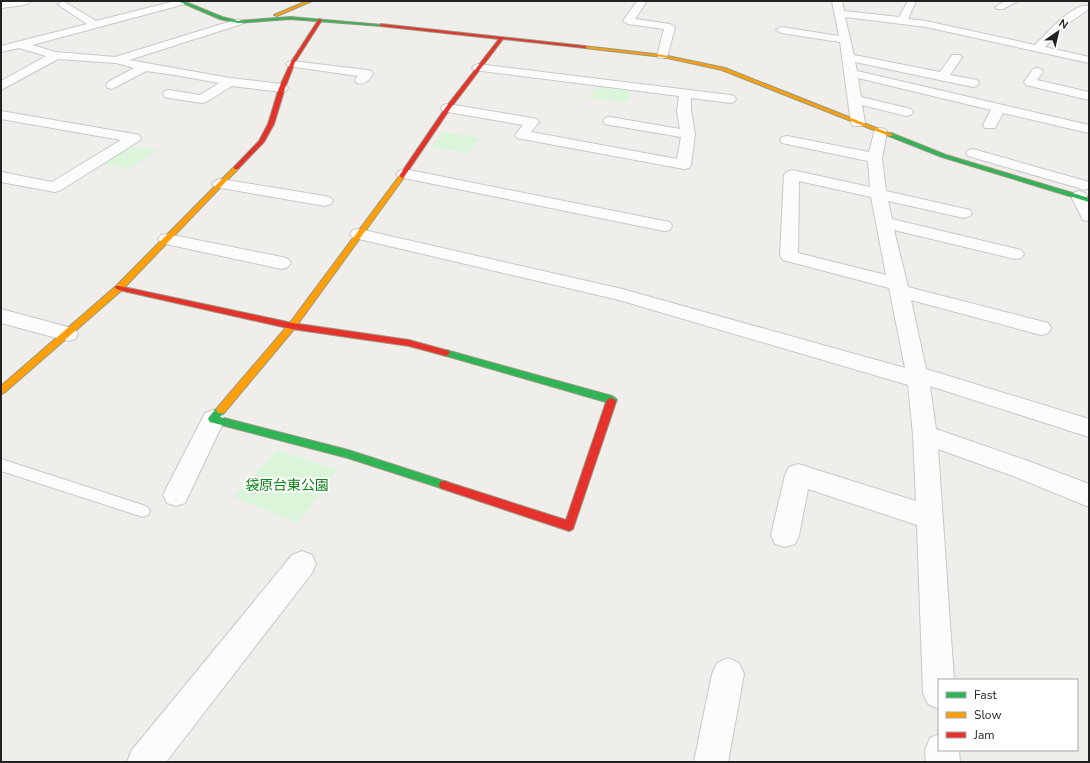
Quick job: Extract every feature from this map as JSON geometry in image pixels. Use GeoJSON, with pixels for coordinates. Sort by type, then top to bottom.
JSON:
{"type":"FeatureCollection","features":[{"type":"Feature","properties":{"kind":"street"},"geometry":{"type":"LineString","coordinates":[[1,48],[19,45],[181,1],[221,18],[238,22]]}},
{"type":"Feature","properties":{"kind":"street"},"geometry":{"type":"LineString","coordinates":[[266,20],[310,1]]}},
{"type":"Feature","properties":{"kind":"street"},"geometry":{"type":"LineString","coordinates":[[642,1],[628,21],[670,27],[663,56]]}},
{"type":"Feature","properties":{"kind":"street"},"geometry":{"type":"LineString","coordinates":[[837,1],[849,57],[858,123]]}},
{"type":"Feature","properties":{"kind":"street"},"geometry":{"type":"LineString","coordinates":[[1000,7],[1013,1]]}},
{"type":"Feature","properties":{"kind":"street"},"geometry":{"type":"LineString","coordinates":[[1,5],[25,2]]}},
{"type":"Feature","properties":{"kind":"street"},"geometry":{"type":"LineString","coordinates":[[902,21],[912,2]]}},
{"type":"Feature","properties":{"kind":"street"},"geometry":{"type":"LineString","coordinates":[[63,4],[95,25]]}},
{"type":"Feature","properties":{"kind":"street"},"geometry":{"type":"LineString","coordinates":[[1038,48],[1060,24],[1085,8]]}},
{"type":"Feature","properties":{"kind":"street"},"geometry":{"type":"LineString","coordinates":[[840,13],[902,21],[967,32],[1089,60]]}},
{"type":"Feature","properties":{"kind":"street"},"geometry":{"type":"LineString","coordinates":[[116,60],[238,22],[290,18],[356,22],[663,56],[723,69],[944,156],[1017,172]]}},
{"type":"Feature","properties":{"kind":"street"},"geometry":{"type":"LineString","coordinates":[[1,391],[119,288],[261,142],[271,124],[282,88],[292,64],[320,20]]}},
{"type":"Feature","properties":{"kind":"street"},"geometry":{"type":"LineString","coordinates":[[967,32],[977,22]]}},
{"type":"Feature","properties":{"kind":"street"},"geometry":{"type":"LineString","coordinates":[[782,30],[846,40]]}},
{"type":"Feature","properties":{"kind":"street"},"geometry":{"type":"LineString","coordinates":[[176,494],[213,419],[292,326],[404,174],[448,108],[501,39]]}},
{"type":"Feature","properties":{"kind":"street"},"geometry":{"type":"LineString","coordinates":[[19,45],[56,55],[116,60],[144,67],[175,71],[230,82],[282,88]]}},
{"type":"Feature","properties":{"kind":"street"},"geometry":{"type":"LineString","coordinates":[[1,86],[56,55]]}},
{"type":"Feature","properties":{"kind":"street"},"geometry":{"type":"LineString","coordinates":[[849,57],[973,83]]}},
{"type":"Feature","properties":{"kind":"street"},"geometry":{"type":"LineString","coordinates":[[943,77],[956,57]]}},
{"type":"Feature","properties":{"kind":"street"},"geometry":{"type":"LineString","coordinates":[[292,64],[367,74],[361,80]]}},
{"type":"Feature","properties":{"kind":"street"},"geometry":{"type":"LineString","coordinates":[[112,84],[144,67]]}},
{"type":"Feature","properties":{"kind":"street"},"geometry":{"type":"LineString","coordinates":[[478,68],[730,99]]}},
{"type":"Feature","properties":{"kind":"street"},"geometry":{"type":"LineString","coordinates":[[1036,72],[1030,82],[1089,96]]}},
{"type":"Feature","properties":{"kind":"street"},"geometry":{"type":"LineString","coordinates":[[851,73],[1089,129]]}},
{"type":"Feature","properties":{"kind":"street"},"geometry":{"type":"LineString","coordinates":[[169,94],[202,99],[230,82]]}},
{"type":"Feature","properties":{"kind":"street"},"geometry":{"type":"LineString","coordinates":[[448,108],[532,122],[522,135],[684,166],[688,134],[684,111],[685,93]]}},
{"type":"Feature","properties":{"kind":"street"},"geometry":{"type":"LineString","coordinates":[[856,100],[906,112]]}},
{"type":"Feature","properties":{"kind":"street"},"geometry":{"type":"LineString","coordinates":[[990,126],[999,107]]}},
{"type":"Feature","properties":{"kind":"street"},"geometry":{"type":"LineString","coordinates":[[1,115],[134,138],[55,187],[1,177]]}},
{"type":"Feature","properties":{"kind":"street"},"geometry":{"type":"LineString","coordinates":[[610,121],[688,134]]}},
{"type":"Feature","properties":{"kind":"street"},"geometry":{"type":"LineString","coordinates":[[880,132],[875,158],[878,193],[918,377],[925,435],[928,517],[938,679]]}},
{"type":"Feature","properties":{"kind":"street"},"geometry":{"type":"LineString","coordinates":[[787,140],[875,158]]}},
{"type":"Feature","properties":{"kind":"street"},"geometry":{"type":"LineString","coordinates":[[973,153],[1017,172],[1084,194],[1089,216]]}},
{"type":"Feature","properties":{"kind":"street"},"geometry":{"type":"LineString","coordinates":[[404,174],[664,226]]}},
{"type":"Feature","properties":{"kind":"street"},"geometry":{"type":"LineString","coordinates":[[964,213],[792,175],[789,256],[1041,328]]}},
{"type":"Feature","properties":{"kind":"street"},"geometry":{"type":"LineString","coordinates":[[220,184],[325,202]]}},
{"type":"Feature","properties":{"kind":"street"},"geometry":{"type":"LineString","coordinates":[[884,222],[1015,254]]}},
{"type":"Feature","properties":{"kind":"street"},"geometry":{"type":"LineString","coordinates":[[359,234],[622,295],[918,377],[1089,428]]}},
{"type":"Feature","properties":{"kind":"street"},"geometry":{"type":"LineString","coordinates":[[167,239],[282,263]]}},
{"type":"Feature","properties":{"kind":"street"},"geometry":{"type":"LineString","coordinates":[[119,288],[292,326],[409,343],[612,400],[569,526],[348,454],[213,419]]}},
{"type":"Feature","properties":{"kind":"street"},"geometry":{"type":"LineString","coordinates":[[1,316],[68,334]]}},
{"type":"Feature","properties":{"kind":"street"},"geometry":{"type":"LineString","coordinates":[[925,435],[1022,469],[1089,496]]}},
{"type":"Feature","properties":{"kind":"street"},"geometry":{"type":"LineString","coordinates":[[785,535],[798,475],[928,517]]}},
{"type":"Feature","properties":{"kind":"street"},"geometry":{"type":"LineString","coordinates":[[144,762],[302,564]]}},
{"type":"Feature","properties":{"kind":"street"},"geometry":{"type":"LineString","coordinates":[[711,762],[728,674]]}},
{"type":"Feature","properties":{"kind":"street"},"geometry":{"type":"LineString","coordinates":[[942,751],[943,762]]}},
{"type":"Feature","properties":{"kind":"lane"},"geometry":{"type":"LineString","coordinates":[[1,465],[143,511]]}},
{"type":"Feature","properties":{"kind":"green space"},"geometry":{"type":"Polygon","coordinates":[[[596,87],[632,91],[627,102],[589,98],[596,87]]]}},
{"type":"Feature","properties":{"kind":"green space"},"geometry":{"type":"Polygon","coordinates":[[[444,132],[480,138],[468,153],[431,147],[444,132]]]}},
{"type":"Feature","properties":{"kind":"green space"},"geometry":{"type":"Polygon","coordinates":[[[127,146],[158,150],[131,168],[106,165],[103,162],[127,146]]]}},
{"type":"Feature","properties":{"kind":"green space","name":"袋原台東公園"},"geometry":{"type":"Polygon","coordinates":[[[277,450],[337,470],[298,523],[234,497],[277,450]]]}},
{"type":"Feature","properties":{"kind":"traffic: fast"},"geometry":{"type":"LineString","coordinates":[[180,1],[221,18],[238,22],[290,18],[381,25]]}},
{"type":"Feature","properties":{"kind":"traffic: fast"},"geometry":{"type":"LineString","coordinates":[[891,135],[944,156],[1089,200]]}},
{"type":"Feature","properties":{"kind":"traffic: fast"},"geometry":{"type":"LineString","coordinates":[[446,353],[612,400],[611,402]]}},
{"type":"Feature","properties":{"kind":"traffic: fast"},"geometry":{"type":"LineString","coordinates":[[221,410],[213,419],[348,454],[444,485]]}},
{"type":"Feature","properties":{"kind":"traffic: slow"},"geometry":{"type":"LineString","coordinates":[[276,15],[310,1]]}},
{"type":"Feature","properties":{"kind":"traffic: slow"},"geometry":{"type":"LineString","coordinates":[[585,47],[663,56],[723,69],[891,135]]}},
{"type":"Feature","properties":{"kind":"traffic: slow"},"geometry":{"type":"LineString","coordinates":[[1,391],[119,288],[236,168]]}},
{"type":"Feature","properties":{"kind":"traffic: slow"},"geometry":{"type":"LineString","coordinates":[[221,410],[292,326],[402,176]]}},
{"type":"Feature","properties":{"kind":"traffic: jam"},"geometry":{"type":"LineString","coordinates":[[236,168],[261,142],[271,124],[282,88],[293,62],[320,20]]}},
{"type":"Feature","properties":{"kind":"traffic: jam"},"geometry":{"type":"LineString","coordinates":[[381,25],[585,47]]}},
{"type":"Feature","properties":{"kind":"traffic: jam"},"geometry":{"type":"LineString","coordinates":[[402,176],[448,108],[501,39]]}},
{"type":"Feature","properties":{"kind":"traffic: jam"},"geometry":{"type":"LineString","coordinates":[[119,288],[292,326],[409,343],[446,353]]}},
{"type":"Feature","properties":{"kind":"traffic: jam"},"geometry":{"type":"LineString","coordinates":[[444,485],[569,526],[611,402]]}}]}
